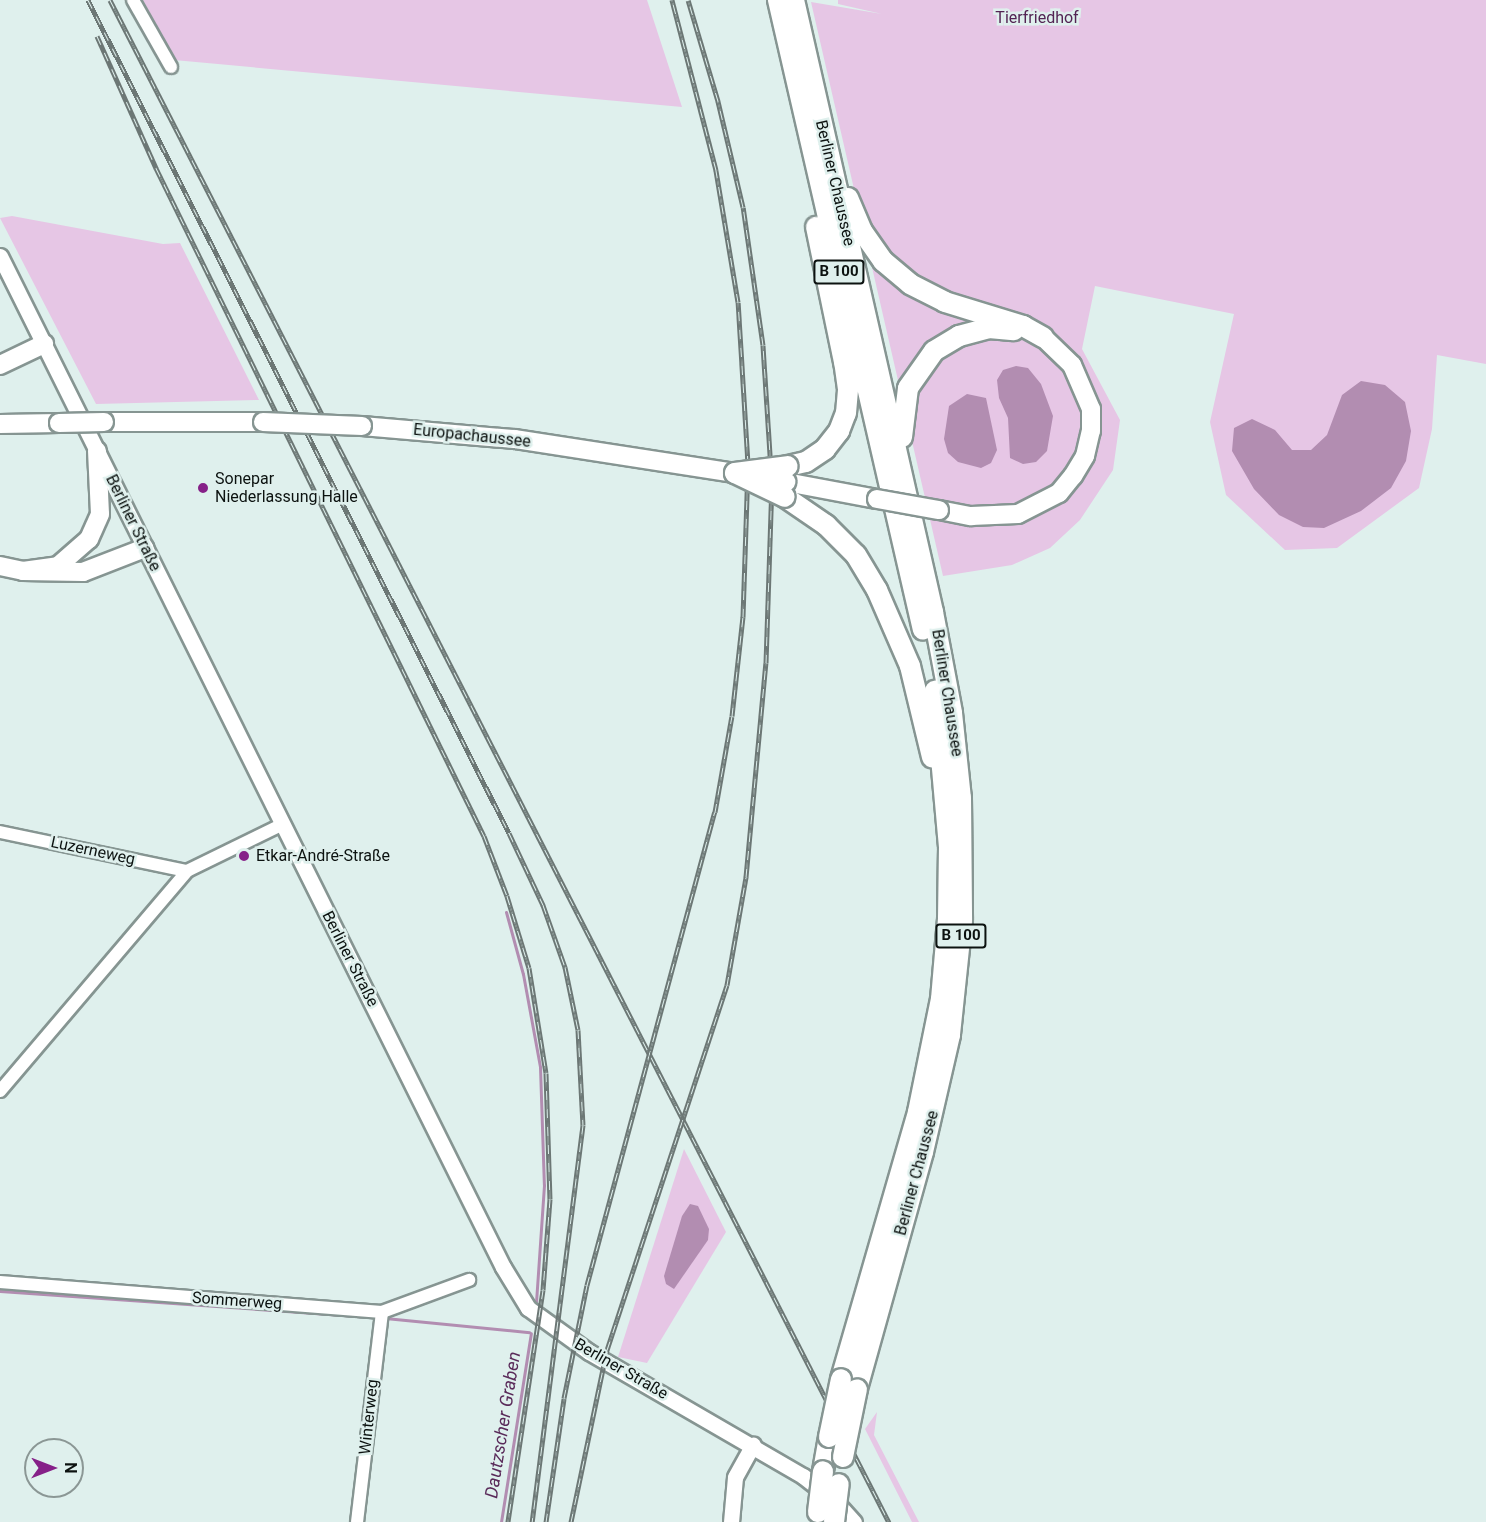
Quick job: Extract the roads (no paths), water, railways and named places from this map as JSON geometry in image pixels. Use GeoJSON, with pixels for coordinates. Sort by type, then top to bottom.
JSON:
{"type":"FeatureCollection","features":[{"type":"Feature","properties":{"kind":"highway","name":"Berliner Chaussee"},"geometry":{"type":"LineString","coordinates":[[778,0],[932,668],[948,830],[946,955],[931,1051],[849,1384]]}},
{"type":"Feature","properties":{"kind":"highway","name":"Berliner Chaussee"},"geometry":{"type":"LineString","coordinates":[[794,0],[905,484],[938,636],[958,753],[962,920],[955,999],[943,1072],[849,1384]]}},
{"type":"Feature","properties":{"kind":"highway"},"geometry":{"type":"LineString","coordinates":[[786,482],[806,462],[825,449],[839,431],[848,389],[813,213],[804,114]]}},
{"type":"Feature","properties":{"kind":"highway"},"geometry":{"type":"LineString","coordinates":[[824,134],[862,231],[883,261],[910,284],[945,302],[1023,326],[1043,337]]}},
{"type":"Feature","properties":{"kind":"highway"},"geometry":{"type":"LineString","coordinates":[[905,484],[902,412],[918,369],[934,351],[959,336],[989,328],[1043,337]]}},
{"type":"Feature","properties":{"kind":"highway"},"geometry":{"type":"LineString","coordinates":[[735,473],[786,482]]}},
{"type":"Feature","properties":{"kind":"highway"},"geometry":{"type":"LineString","coordinates":[[735,473],[786,482],[856,555],[891,617],[910,666],[948,830]]}},
{"type":"Feature","properties":{"kind":"highway","name":"B 100"},"geometry":{"type":"LineString","coordinates":[[823,1519],[823,1471],[829,1437],[849,1384]]}},
{"type":"Feature","properties":{"kind":"highway","name":"B 100"},"geometry":{"type":"LineString","coordinates":[[823,1519],[839,1484],[849,1384]]}},
{"type":"Feature","properties":{"kind":"main road"},"geometry":{"type":"LineString","coordinates":[[786,482],[971,516],[1018,514],[1059,493],[1074,476],[1085,456],[1091,409],[1072,365],[1043,337]]}},
{"type":"Feature","properties":{"kind":"main road"},"geometry":{"type":"LineString","coordinates":[[0,365],[44,344]]}},
{"type":"Feature","properties":{"kind":"main road","name":"Europachaussee"},"geometry":{"type":"LineString","coordinates":[[0,424],[263,422],[362,426],[515,439],[735,473]]}},
{"type":"Feature","properties":{"kind":"main road"},"geometry":{"type":"LineString","coordinates":[[23,571],[58,566],[89,539],[100,513],[98,451]]}},
{"type":"Feature","properties":{"kind":"main road"},"geometry":{"type":"LineString","coordinates":[[0,566],[23,571],[83,572],[145,548]]}},
{"type":"Feature","properties":{"kind":"street"},"geometry":{"type":"LineString","coordinates":[[133,0],[171,67]]}},
{"type":"Feature","properties":{"kind":"street","name":"Berliner Straße"},"geometry":{"type":"LineString","coordinates":[[0,256],[503,1267],[528,1308],[590,1352],[753,1445],[815,1484],[854,1522]]}},
{"type":"Feature","properties":{"kind":"street"},"geometry":{"type":"LineString","coordinates":[[0,1091],[187,871],[283,824]]}},
{"type":"Feature","properties":{"kind":"street","name":"Luzerneweg"},"geometry":{"type":"LineString","coordinates":[[0,832],[187,871]]}},
{"type":"Feature","properties":{"kind":"street","name":"Sommerweg"},"geometry":{"type":"LineString","coordinates":[[0,1282],[380,1316],[470,1280]]}},
{"type":"Feature","properties":{"kind":"street","name":"Winterweg"},"geometry":{"type":"LineString","coordinates":[[357,1522],[380,1316]]}},
{"type":"Feature","properties":{"kind":"street"},"geometry":{"type":"LineString","coordinates":[[731,1522],[735,1477],[753,1445]]}},
{"type":"Feature","properties":{"kind":"waterway"},"geometry":{"type":"LineString","coordinates":[[506,912],[523,974],[540,1067],[544,1185],[536,1302]]}},
{"type":"Feature","properties":{"kind":"waterway"},"geometry":{"type":"LineString","coordinates":[[0,1291],[360,1316]]}},
{"type":"Feature","properties":{"kind":"waterway"},"geometry":{"type":"LineString","coordinates":[[385,1318],[529,1332]]}},
{"type":"Feature","properties":{"kind":"waterway","name":"Dautzscher Graben"},"geometry":{"type":"LineString","coordinates":[[501,1522],[531,1333]]}},
{"type":"Feature","properties":{"kind":"railway"},"geometry":{"type":"LineString","coordinates":[[88,0],[509,833],[543,905],[565,967],[578,1030],[583,1125],[532,1522]]}},
{"type":"Feature","properties":{"kind":"railway"},"geometry":{"type":"LineString","coordinates":[[110,0],[889,1522]]}},
{"type":"Feature","properties":{"kind":"railway"},"geometry":{"type":"LineString","coordinates":[[546,1522],[564,1398],[587,1285],[715,812],[732,716],[743,617],[748,464],[738,302],[716,170],[672,0]]}},
{"type":"Feature","properties":{"kind":"railway"},"geometry":{"type":"LineString","coordinates":[[571,1522],[607,1350],[727,985],[746,877],[766,663],[772,485],[763,345],[743,207],[718,101],[688,0]]}},
{"type":"Feature","properties":{"kind":"railway"},"geometry":{"type":"LineString","coordinates":[[97,36],[156,168],[484,836],[507,896],[529,968],[546,1073],[550,1199],[543,1290],[508,1522]]}},
{"type":"Feature","properties":{"kind":"place","name":"Sonepar Niederlassung Halle"},"geometry":{"type":"Point","coordinates":[203,488]}},
{"type":"Feature","properties":{"kind":"place","name":"Etkar-André-Straße"},"geometry":{"type":"Point","coordinates":[244,856]}},
{"type":"Feature","properties":{"kind":"park label","name":"Tierfriedhof"},"geometry":{"type":"Point","coordinates":[1037,18]}}]}
